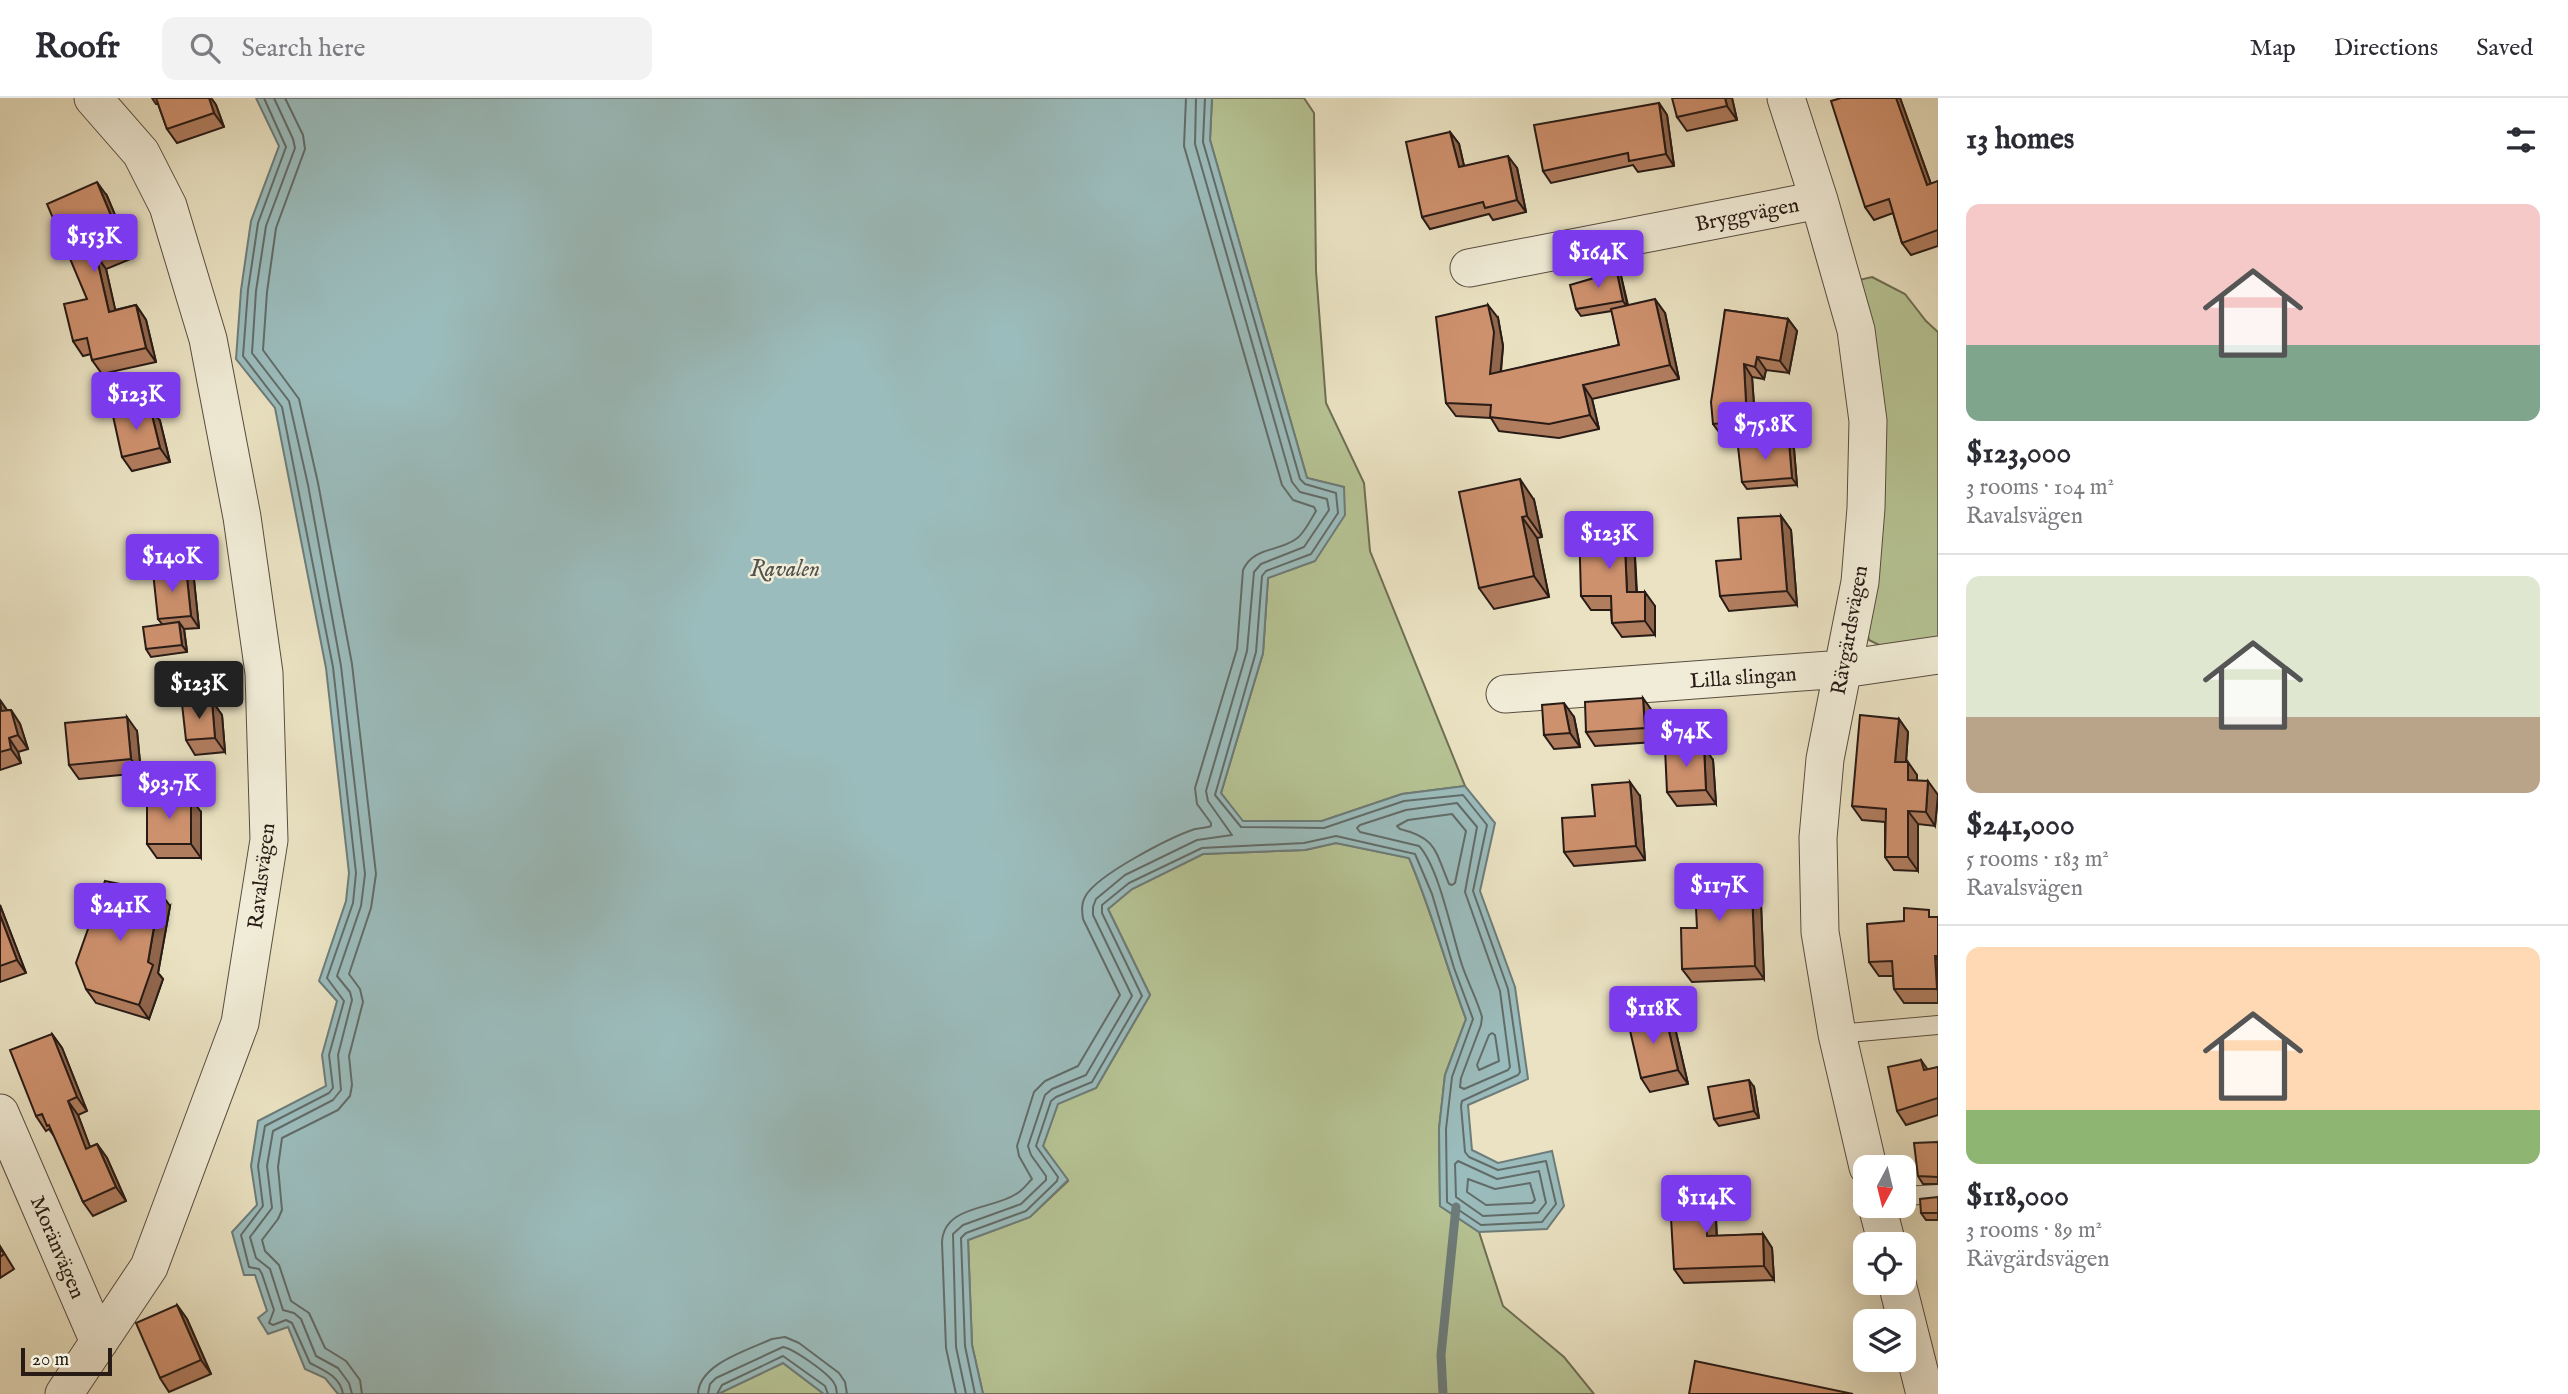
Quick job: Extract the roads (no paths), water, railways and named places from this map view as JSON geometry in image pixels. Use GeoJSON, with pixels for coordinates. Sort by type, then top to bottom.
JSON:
{"type":"FeatureCollection","features":[{"type":"Feature","properties":{"kind":"street","name":"Ravalsvägen"},"geometry":{"type":"LineString","coordinates":[[64,1394],[149,1267],[240,1023],[270,840],[264,674],[242,517],[208,339],[168,206],[141,153],[93,98]]}},
{"type":"Feature","properties":{"kind":"street","name":"Rävgärdsvägen"},"geometry":{"type":"LineString","coordinates":[[1786,98],[1819,200],[1856,330],[1868,421],[1866,508],[1860,582],[1825,760],[1818,838],[1820,932],[1837,1034],[1865,1155]]}},
{"type":"Feature","properties":{"kind":"street","name":"Bryggvägen"},"geometry":{"type":"LineString","coordinates":[[1469,268],[1819,200]]}},
{"type":"Feature","properties":{"kind":"street","name":"Lilla slingan"},"geometry":{"type":"LineString","coordinates":[[1505,694],[1843,669],[1938,655]]}},
{"type":"Feature","properties":{"kind":"street","name":"Moränvägen"},"geometry":{"type":"LineString","coordinates":[[0,1113],[99,1342]]}},
{"type":"Feature","properties":{"kind":"street"},"geometry":{"type":"LineString","coordinates":[[1900,1295],[1925,1394]]}},
{"type":"Feature","properties":{"kind":"lane"},"geometry":{"type":"LineString","coordinates":[[1837,1034],[1938,1025]]}},
{"type":"Feature","properties":{"kind":"lane"},"geometry":{"type":"LineString","coordinates":[[1916,1195],[1938,1194]]}},
{"type":"Feature","properties":{"kind":"water","name":"Ravalen"},"geometry":{"type":"Polygon","coordinates":[[[256,98],[1212,98],[1210,140],[1307,478],[1344,487],[1345,515],[1315,561],[1268,578],[1263,653],[1221,793],[1243,821],[1322,821],[1402,794],[1465,786],[1495,823],[1480,891],[1515,987],[1528,1079],[1468,1105],[1472,1150],[1498,1163],[1552,1151],[1564,1206],[1547,1229],[1479,1232],[1440,1206],[1439,1129],[1445,1075],[1466,1019],[1409,858],[1336,843],[1305,850],[1203,854],[1132,889],[1108,909],[1150,995],[1096,1088],[1058,1104],[1043,1146],[1068,1180],[1030,1217],[968,1240],[972,1345],[983,1394],[824,1394],[783,1363],[718,1394],[338,1394],[325,1378],[305,1369],[288,1327],[268,1334],[258,1318],[267,1311],[255,1275],[244,1275],[232,1232],[257,1205],[251,1166],[258,1121],[326,1086],[322,1055],[337,1001],[319,981],[346,901],[349,873],[326,668],[275,408],[236,359],[241,290],[251,221],[279,146],[256,98]]]}},
{"type":"Feature","properties":{"kind":"waterway"},"geometry":{"type":"LineString","coordinates":[[1443,1394],[1441,1355],[1456,1207]]}}]}
